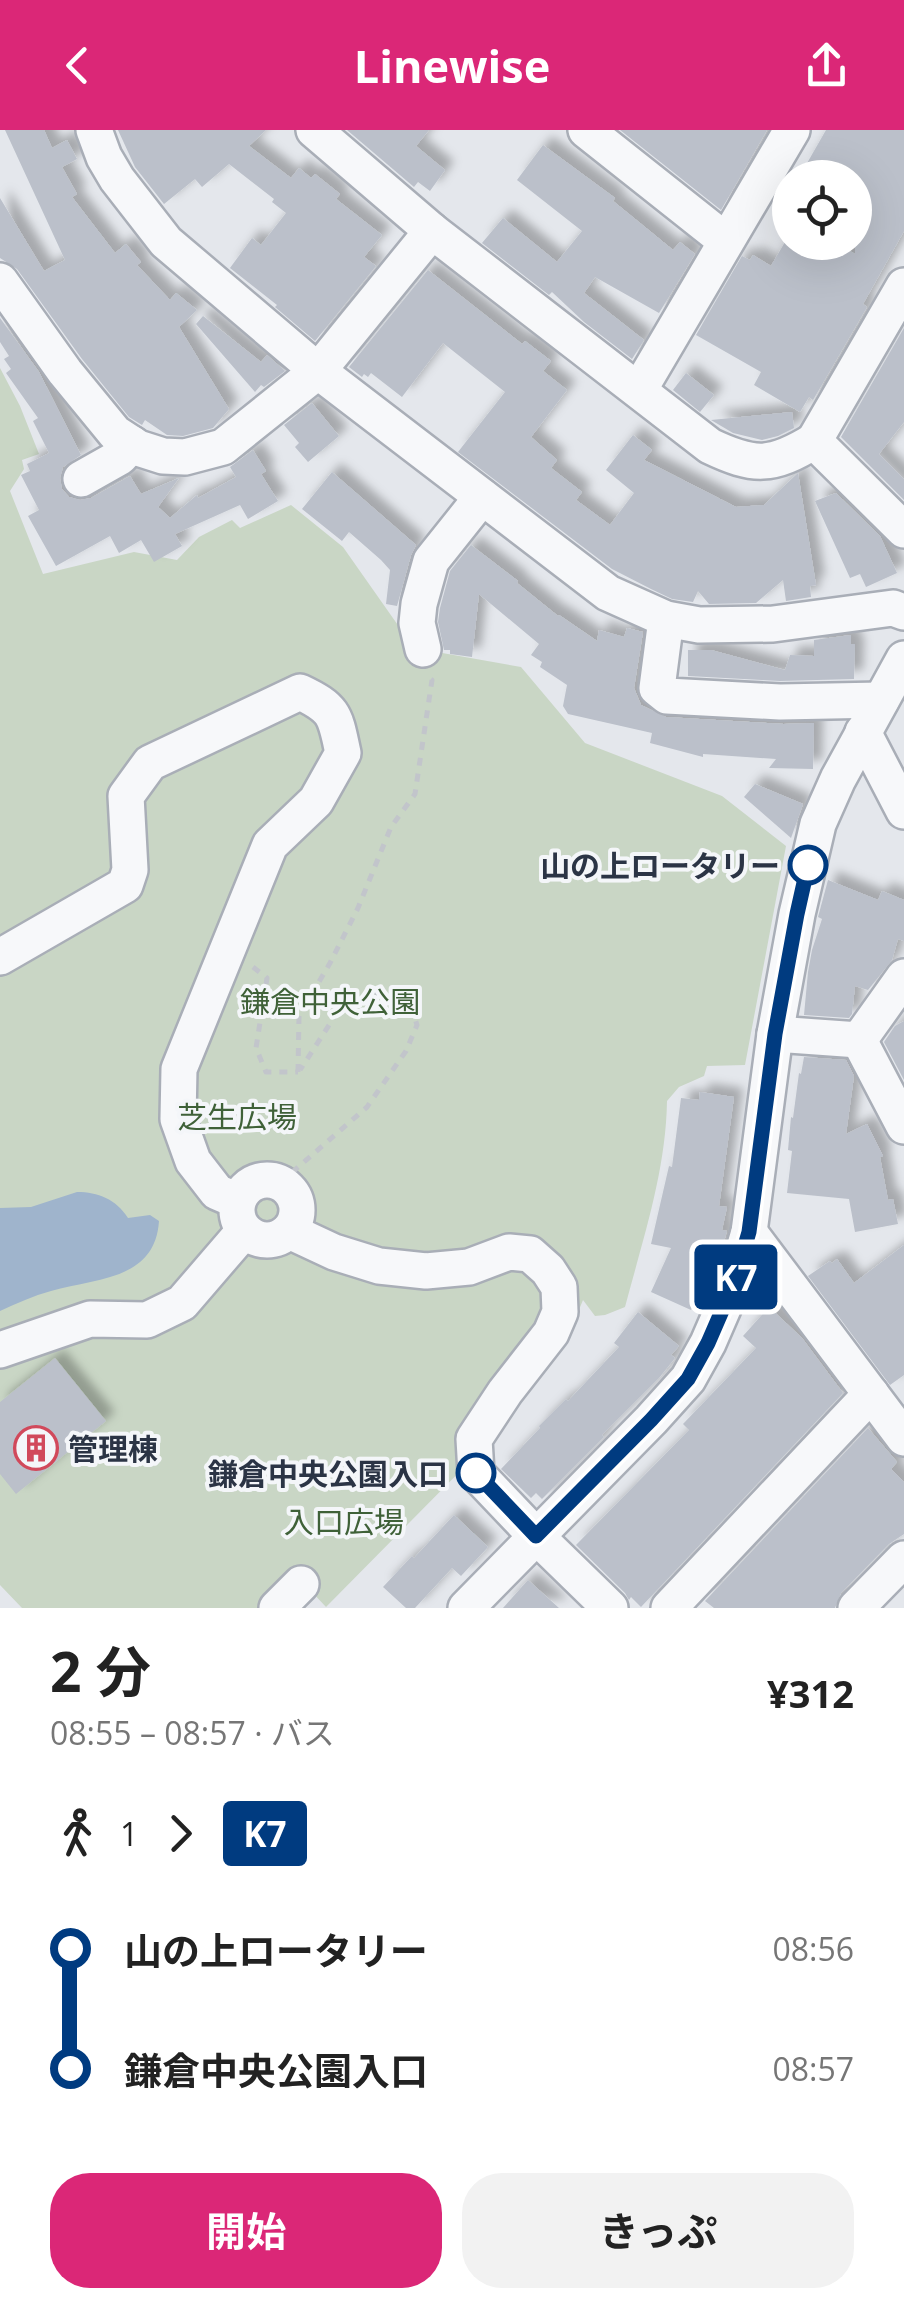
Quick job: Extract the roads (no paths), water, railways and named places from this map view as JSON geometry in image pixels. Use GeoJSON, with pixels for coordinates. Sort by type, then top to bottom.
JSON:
{"type":"FeatureCollection","features":[{"type":"Feature","properties":{"kind":"street"},"geometry":{"type":"LineString","coordinates":[[94,130],[117,179],[166,242],[318,370],[608,593],[666,619],[700,625],[773,624],[893,608],[904,612]]}},
{"type":"Feature","properties":{"kind":"street"},"geometry":{"type":"LineString","coordinates":[[314,130],[432,230],[710,446],[736,459],[771,462],[814,441],[904,286]]}},
{"type":"Feature","properties":{"kind":"street"},"geometry":{"type":"LineString","coordinates":[[586,130],[726,241]]}},
{"type":"Feature","properties":{"kind":"street"},"geometry":{"type":"LineString","coordinates":[[639,390],[792,130]]}},
{"type":"Feature","properties":{"kind":"street"},"geometry":{"type":"LineString","coordinates":[[0,281],[64,372],[115,433],[163,456],[186,457],[223,447],[318,370],[432,230]]}},
{"type":"Feature","properties":{"kind":"street"},"geometry":{"type":"LineString","coordinates":[[814,441],[904,530]]}},
{"type":"Feature","properties":{"kind":"street"},"geometry":{"type":"LineString","coordinates":[[81,479],[120,458],[132,444]]}},
{"type":"Feature","properties":{"kind":"street"},"geometry":{"type":"LineString","coordinates":[[428,664],[417,623],[431,561],[482,497]]}},
{"type":"Feature","properties":{"kind":"street"},"geometry":{"type":"LineString","coordinates":[[666,619],[657,688],[667,696],[780,702],[880,700]]}},
{"type":"Feature","properties":{"kind":"street"},"geometry":{"type":"LineString","coordinates":[[466,1608],[651,1420],[688,1379],[708,1343],[734,1283],[749,1232],[775,1034],[818,824],[838,779],[904,659]]}},
{"type":"Feature","properties":{"kind":"street"},"geometry":{"type":"LineString","coordinates":[[0,957],[125,885],[130,870],[126,796],[150,763],[300,692],[334,714],[343,752],[316,801],[270,845],[179,1069],[178,1119],[193,1161],[217,1192],[241,1216],[262,1240],[281,1237],[289,1231],[296,1205],[288,1188],[270,1180],[260,1181],[243,1192],[241,1216],[182,1303],[147,1320],[90,1320],[0,1350]]}},
{"type":"Feature","properties":{"kind":"street"},"geometry":{"type":"LineString","coordinates":[[863,732],[904,811]]}},
{"type":"Feature","properties":{"kind":"street"},"geometry":{"type":"LineString","coordinates":[[859,1040],[904,977]]}},
{"type":"Feature","properties":{"kind":"street"},"geometry":{"type":"LineString","coordinates":[[775,1034],[859,1040]]}},
{"type":"Feature","properties":{"kind":"street"},"geometry":{"type":"LineString","coordinates":[[859,1040],[904,1126]]}},
{"type":"Feature","properties":{"kind":"street"},"geometry":{"type":"LineString","coordinates":[[289,1231],[334,1252],[379,1266],[426,1271],[469,1267],[510,1252],[530,1254],[548,1270],[560,1287],[560,1312],[552,1333],[474,1438],[476,1473],[610,1608]]}},
{"type":"Feature","properties":{"kind":"street"},"geometry":{"type":"LineString","coordinates":[[749,1232],[904,1438]]}},
{"type":"Feature","properties":{"kind":"street"},"geometry":{"type":"LineString","coordinates":[[669,1608],[871,1394]]}},
{"type":"Feature","properties":{"kind":"street"},"geometry":{"type":"LineString","coordinates":[[856,1608],[904,1559]]}},
{"type":"Feature","properties":{"kind":"water"},"geometry":{"type":"Polygon","coordinates":[[[77,1192],[106,1198],[128,1218],[150,1215],[159,1221],[147,1255],[120,1274],[44,1293],[0,1311],[0,1208],[31,1207],[77,1192]]]}},
{"type":"Feature","properties":{"kind":"place","name":"山の上ロータリー"},"geometry":{"type":"Point","coordinates":[808,865]}},
{"type":"Feature","properties":{"kind":"place","name":"管理棟"},"geometry":{"type":"Point","coordinates":[36,1448]}},
{"type":"Feature","properties":{"kind":"place","name":"鎌倉中央公園入口"},"geometry":{"type":"Point","coordinates":[476,1473]}},
{"type":"Feature","properties":{"kind":"park label","name":"鎌倉中央公園"},"geometry":{"type":"Point","coordinates":[330,1001]}},
{"type":"Feature","properties":{"kind":"park label","name":"芝生広場"},"geometry":{"type":"Point","coordinates":[237,1116]}},
{"type":"Feature","properties":{"kind":"park label","name":"入口広場"},"geometry":{"type":"Point","coordinates":[344,1521]}}]}
